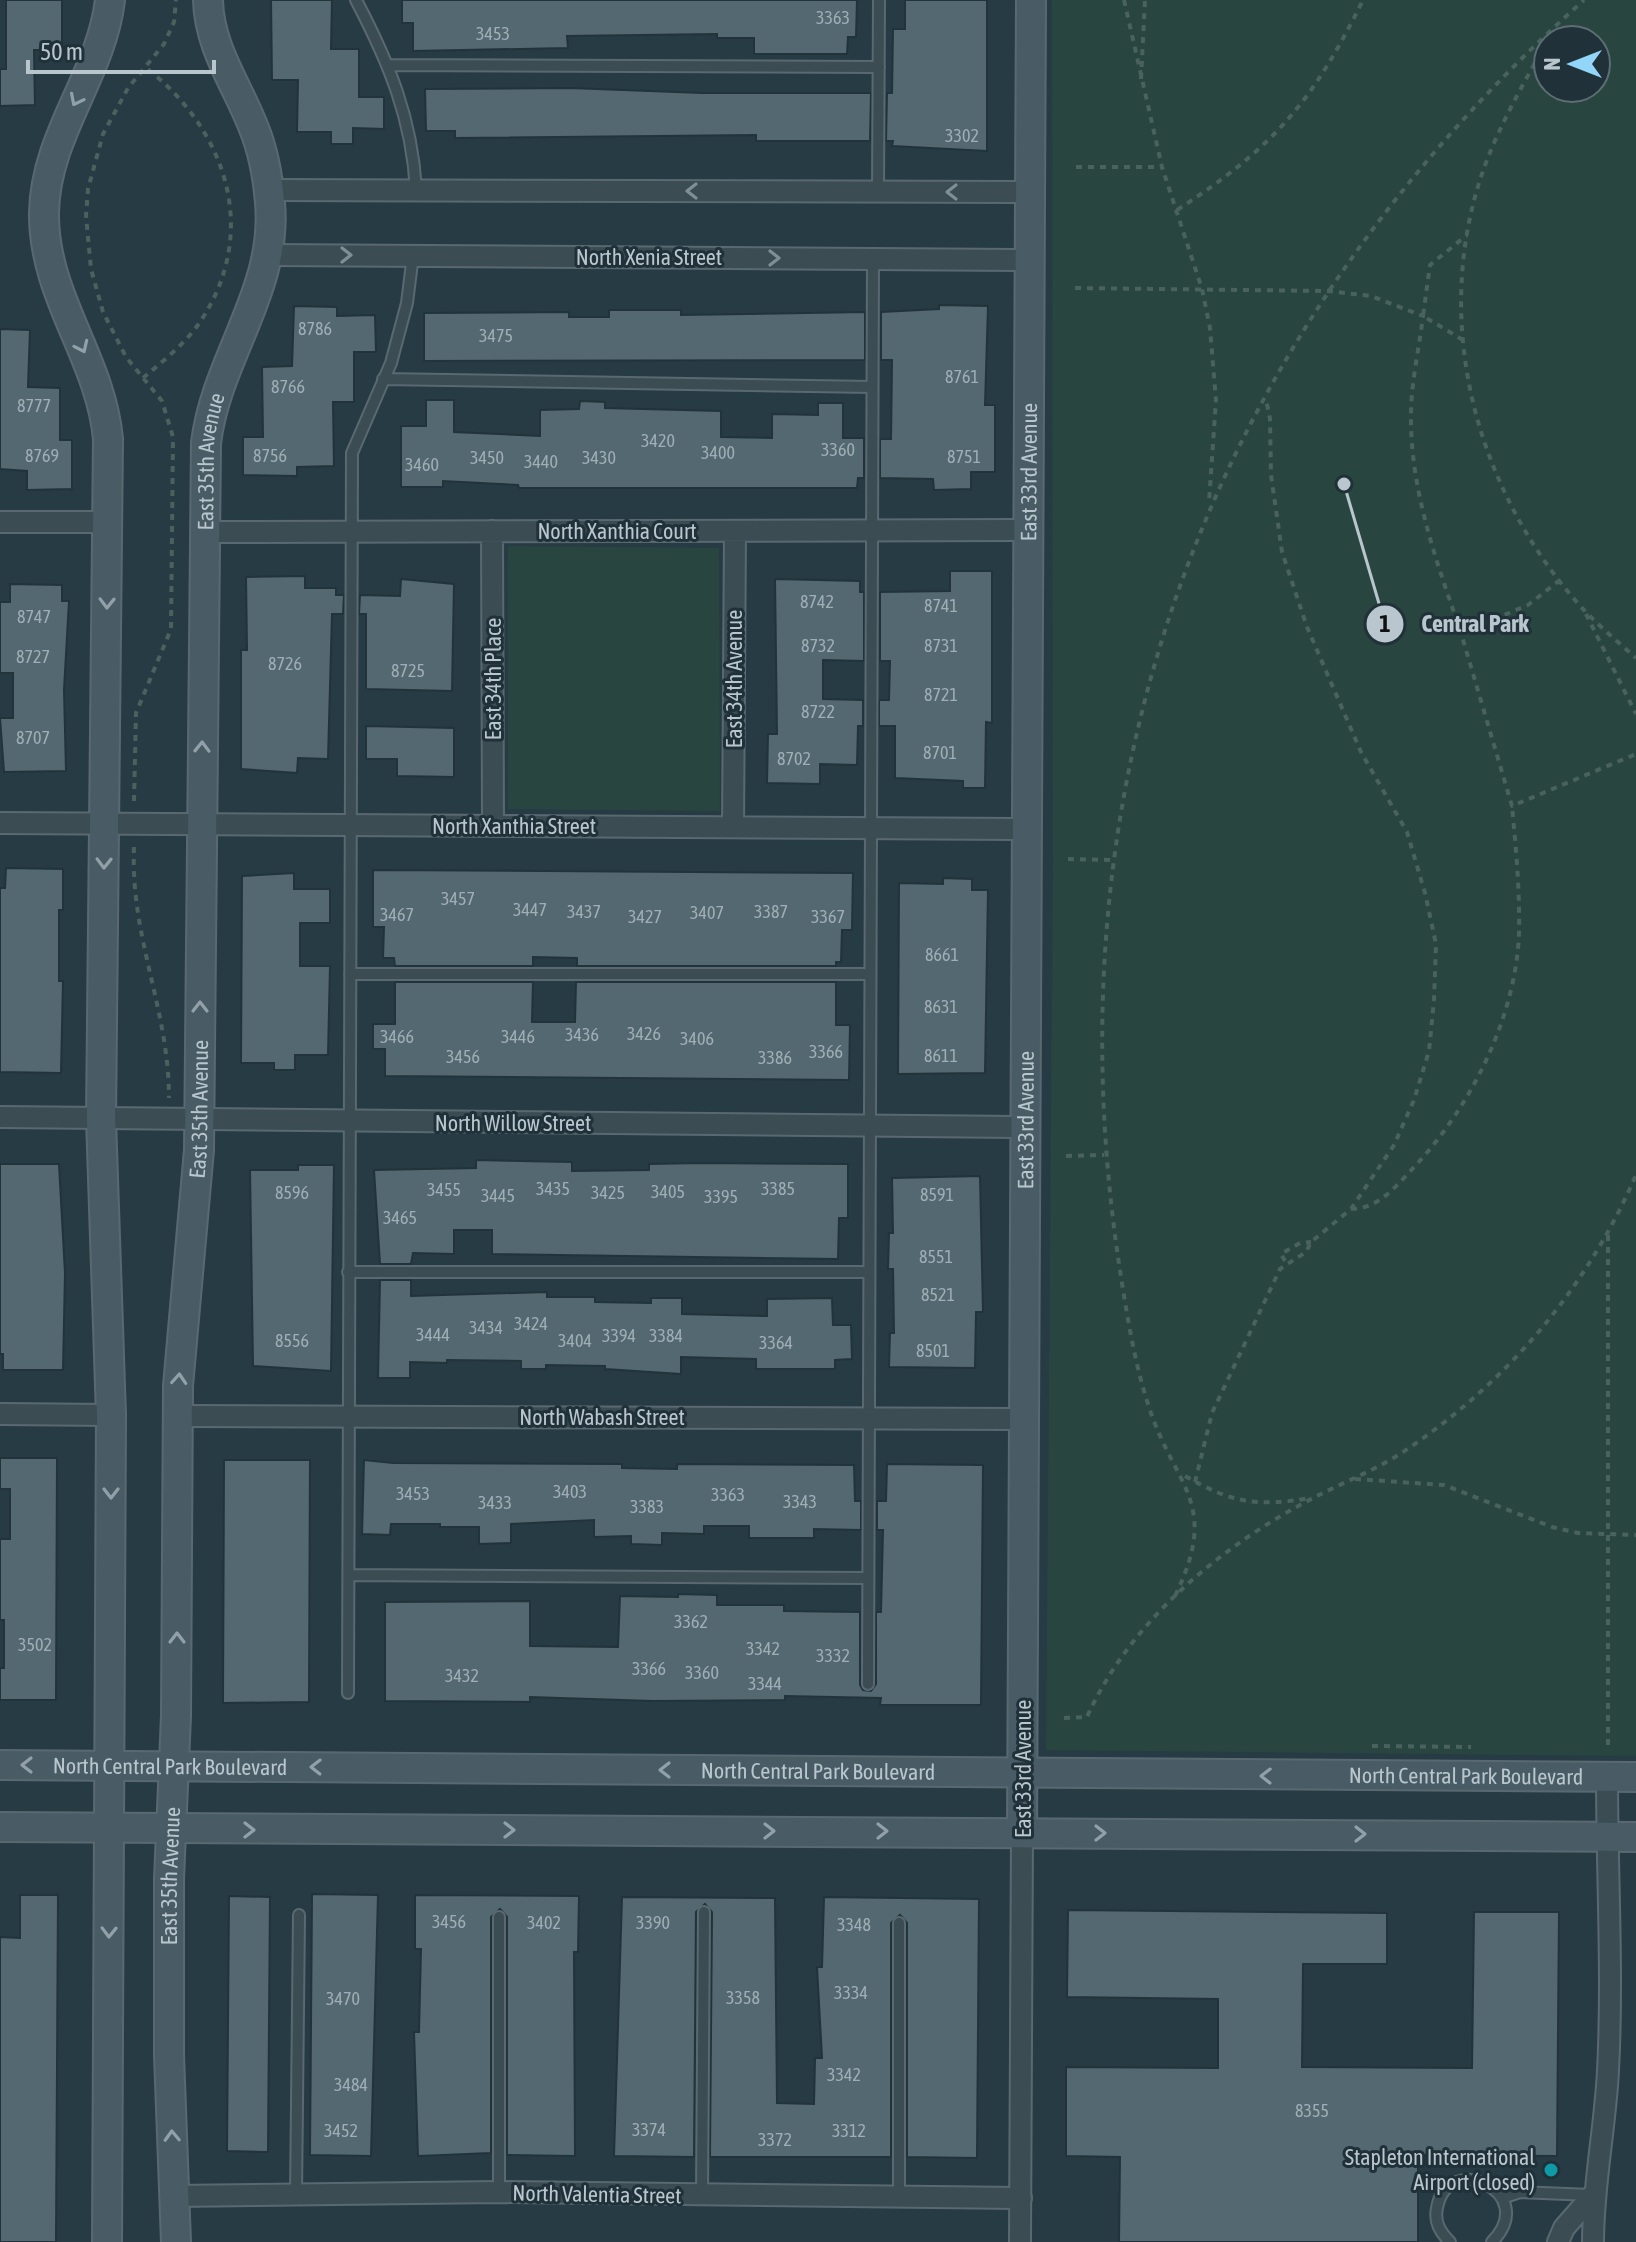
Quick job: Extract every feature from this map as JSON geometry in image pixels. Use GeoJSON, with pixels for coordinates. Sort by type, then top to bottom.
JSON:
{"type":"FeatureCollection","features":[{"type":"Feature","properties":{"kind":"street"},"geometry":{"type":"LineString","coordinates":[[107,2242],[111,1415],[101,1119],[108,522],[106,415],[94,371],[54,284],[44,210],[58,139],[95,60],[110,0]]}},
{"type":"Feature","properties":{"kind":"street","name":"East 35th Avenue"},"geometry":{"type":"LineString","coordinates":[[176,2242],[169,2055],[171,1829],[178,1416],[199,1118],[206,443],[213,399],[253,308],[268,255],[268,190],[256,134],[217,49],[208,0]]}},
{"type":"Feature","properties":{"kind":"street","name":"East 33rd Avenue"},"geometry":{"type":"LineString","coordinates":[[1020,2242],[1031,0]]}},
{"type":"Feature","properties":{"kind":"street"},"geometry":{"type":"LineString","coordinates":[[268,190],[1030,192]]}},
{"type":"Feature","properties":{"kind":"street","name":"North Xenia Street"},"geometry":{"type":"LineString","coordinates":[[268,255],[1030,260]]}},
{"type":"Feature","properties":{"kind":"street"},"geometry":{"type":"LineString","coordinates":[[0,522],[108,522]]}},
{"type":"Feature","properties":{"kind":"street","name":"North Xanthia Court"},"geometry":{"type":"LineString","coordinates":[[205,532],[1029,530]]}},
{"type":"Feature","properties":{"kind":"street","name":"East 34th Place"},"geometry":{"type":"LineString","coordinates":[[492,531],[493,826]]}},
{"type":"Feature","properties":{"kind":"street","name":"East 34th Avenue"},"geometry":{"type":"LineString","coordinates":[[733,827],[735,531]]}},
{"type":"Feature","properties":{"kind":"street","name":"North Xanthia Street"},"geometry":{"type":"LineString","coordinates":[[0,823],[1028,829]]}},
{"type":"Feature","properties":{"kind":"street","name":"North Willow Street"},"geometry":{"type":"LineString","coordinates":[[0,1117],[1026,1127]]}},
{"type":"Feature","properties":{"kind":"street"},"geometry":{"type":"LineString","coordinates":[[0,1414],[111,1415]]}},
{"type":"Feature","properties":{"kind":"street","name":"North Wabash Street"},"geometry":{"type":"LineString","coordinates":[[178,1416],[1025,1419]]}},
{"type":"Feature","properties":{"kind":"street","name":"North Central Park Boulevard"},"geometry":{"type":"LineString","coordinates":[[0,1765],[1636,1777]]}},
{"type":"Feature","properties":{"kind":"street"},"geometry":{"type":"LineString","coordinates":[[1593,2242],[1593,2195],[1604,2134],[1608,2068],[1607,1777]]}},
{"type":"Feature","properties":{"kind":"street"},"geometry":{"type":"LineString","coordinates":[[0,1827],[1636,1837]]}},
{"type":"Feature","properties":{"kind":"street","name":"North Valentia Street"},"geometry":{"type":"LineString","coordinates":[[174,2196],[499,2192],[1021,2198]]}},
{"type":"Feature","properties":{"kind":"street"},"geometry":{"type":"LineString","coordinates":[[1558,2242],[1564,2228],[1593,2195]]}},
{"type":"Feature","properties":{"kind":"lane"},"geometry":{"type":"LineString","coordinates":[[356,0],[390,65],[414,146],[416,190]]}},
{"type":"Feature","properties":{"kind":"lane"},"geometry":{"type":"LineString","coordinates":[[878,192],[879,0]]}},
{"type":"Feature","properties":{"kind":"lane"},"geometry":{"type":"LineString","coordinates":[[390,65],[879,67]]}},
{"type":"Feature","properties":{"kind":"lane"},"geometry":{"type":"LineString","coordinates":[[348,1693],[349,532],[352,453],[383,379],[407,303],[413,255]]}},
{"type":"Feature","properties":{"kind":"lane"},"geometry":{"type":"LineString","coordinates":[[868,1684],[873,258]]}},
{"type":"Feature","properties":{"kind":"lane"},"geometry":{"type":"LineString","coordinates":[[383,379],[872,387]]}},
{"type":"Feature","properties":{"kind":"lane"},"geometry":{"type":"LineString","coordinates":[[350,974],[870,974]]}},
{"type":"Feature","properties":{"kind":"lane"},"geometry":{"type":"LineString","coordinates":[[348,1272],[869,1272]]}},
{"type":"Feature","properties":{"kind":"lane"},"geometry":{"type":"LineString","coordinates":[[349,1575],[868,1578]]}},
{"type":"Feature","properties":{"kind":"lane"},"geometry":{"type":"LineString","coordinates":[[702,2195],[704,1912]]}},
{"type":"Feature","properties":{"kind":"lane"},"geometry":{"type":"LineString","coordinates":[[296,2196],[299,1915]]}},
{"type":"Feature","properties":{"kind":"lane"},"geometry":{"type":"LineString","coordinates":[[499,1917],[499,2192]]}},
{"type":"Feature","properties":{"kind":"lane"},"geometry":{"type":"LineString","coordinates":[[899,1923],[899,2197]]}},
{"type":"Feature","properties":{"kind":"lane"},"geometry":{"type":"LineString","coordinates":[[1450,2242],[1437,2225],[1438,2202],[1452,2184],[1463,2180],[1485,2182],[1502,2198],[1505,2221],[1492,2242]]}},
{"type":"Feature","properties":{"kind":"lane"},"geometry":{"type":"LineString","coordinates":[[1502,2198],[1520,2192],[1593,2195]]}},
{"type":"Feature","properties":{"kind":"path"},"geometry":{"type":"LineString","coordinates":[[134,803],[136,713],[167,642],[172,612],[171,424],[162,401],[112,333],[91,269],[86,216],[88,189],[103,134],[114,109],[169,34],[176,0]]}},
{"type":"Feature","properties":{"kind":"path"},"geometry":{"type":"LineString","coordinates":[[1124,0],[1162,167],[1202,289],[1210,328],[1216,400],[1214,470],[1208,509]]}},
{"type":"Feature","properties":{"kind":"path"},"geometry":{"type":"LineString","coordinates":[[1141,85],[1145,0]]}},
{"type":"Feature","properties":{"kind":"path"},"geometry":{"type":"LineString","coordinates":[[1176,210],[1230,175],[1282,129],[1322,77],[1363,0]]}},
{"type":"Feature","properties":{"kind":"path"},"geometry":{"type":"LineString","coordinates":[[1557,24],[1584,0]]}},
{"type":"Feature","properties":{"kind":"path"},"geometry":{"type":"LineString","coordinates":[[1175,1596],[1193,1548],[1191,1496],[1153,1418],[1135,1353],[1112,1220],[1105,1155],[1100,1048],[1103,967],[1113,860],[1129,765],[1170,612],[1208,509],[1265,397],[1328,291],[1410,182],[1468,114],[1532,49]]}},
{"type":"Feature","properties":{"kind":"path"},"geometry":{"type":"LineString","coordinates":[[143,378],[181,345],[210,304],[227,256],[230,210],[223,173],[211,140],[186,103],[145,67]]}},
{"type":"Feature","properties":{"kind":"path"},"geometry":{"type":"LineString","coordinates":[[1532,72],[1485,166],[1468,234],[1463,340],[1474,413],[1490,463],[1533,545],[1583,609],[1636,658]]}},
{"type":"Feature","properties":{"kind":"path"},"geometry":{"type":"LineString","coordinates":[[1076,167],[1162,167]]}},
{"type":"Feature","properties":{"kind":"path"},"geometry":{"type":"LineString","coordinates":[[1351,1209],[1370,1206],[1382,1198],[1430,1150],[1478,1078],[1512,976],[1519,937],[1512,806],[1461,633],[1428,538],[1411,415],[1430,265],[1468,234]]}},
{"type":"Feature","properties":{"kind":"path"},"geometry":{"type":"LineString","coordinates":[[1075,288],[1328,291],[1371,296],[1423,316],[1463,340]]}},
{"type":"Feature","properties":{"kind":"path"},"geometry":{"type":"LineString","coordinates":[[1195,1482],[1212,1413],[1285,1262],[1306,1252],[1311,1242],[1351,1209],[1394,1145],[1414,1100],[1429,1051],[1436,944],[1407,832],[1361,752],[1307,627],[1282,552],[1271,475],[1270,419],[1265,397]]}},
{"type":"Feature","properties":{"kind":"path"},"geometry":{"type":"LineString","coordinates":[[1461,633],[1528,605],[1560,580]]}},
{"type":"Feature","properties":{"kind":"path"},"geometry":{"type":"LineString","coordinates":[[1583,609],[1636,714]]}},
{"type":"Feature","properties":{"kind":"path"},"geometry":{"type":"LineString","coordinates":[[1512,806],[1636,754]]}},
{"type":"Feature","properties":{"kind":"path"},"geometry":{"type":"LineString","coordinates":[[134,844],[136,912],[168,1052],[169,1100]]}},
{"type":"Feature","properties":{"kind":"path"},"geometry":{"type":"LineString","coordinates":[[1068,859],[1113,860]]}},
{"type":"Feature","properties":{"kind":"path"},"geometry":{"type":"LineString","coordinates":[[1066,1156],[1105,1155]]}},
{"type":"Feature","properties":{"kind":"path"},"geometry":{"type":"LineString","coordinates":[[1064,1718],[1087,1717],[1103,1681],[1126,1647],[1175,1596],[1221,1556],[1313,1498],[1399,1454],[1466,1406],[1515,1361],[1555,1313],[1608,1232],[1636,1175]]}},
{"type":"Feature","properties":{"kind":"path"},"geometry":{"type":"LineString","coordinates":[[1607,1777],[1608,1232]]}},
{"type":"Feature","properties":{"kind":"path"},"geometry":{"type":"LineString","coordinates":[[1285,1262],[1281,1254],[1300,1243],[1311,1242]]}},
{"type":"Feature","properties":{"kind":"path"},"geometry":{"type":"LineString","coordinates":[[1183,1475],[1241,1502],[1268,1505],[1313,1498]]}},
{"type":"Feature","properties":{"kind":"path"},"geometry":{"type":"LineString","coordinates":[[1355,1478],[1444,1485],[1552,1527],[1609,1535],[1636,1535]]}},
{"type":"Feature","properties":{"kind":"green space"},"geometry":{"type":"Polygon","coordinates":[[[1052,0],[1636,0],[1636,1756],[1046,1750],[1053,880],[1052,0]]]}},
{"type":"Feature","properties":{"kind":"green space"},"geometry":{"type":"Polygon","coordinates":[[[508,546],[719,548],[720,811],[508,809],[508,546]]]}},
{"type":"Feature","properties":{"kind":"building"},"geometry":{"type":"Polygon","coordinates":[[[6,0],[62,0],[62,50],[34,50],[35,105],[0,106],[0,69],[6,69],[6,0]]]}},
{"type":"Feature","properties":{"kind":"building"},"geometry":{"type":"Polygon","coordinates":[[[271,0],[332,0],[331,49],[359,49],[359,97],[384,97],[384,129],[353,128],[353,144],[331,144],[331,132],[297,132],[298,80],[272,80],[271,0]]]}},
{"type":"Feature","properties":{"kind":"building"},"geometry":{"type":"Polygon","coordinates":[[[402,0],[857,0],[856,37],[848,37],[847,54],[754,54],[754,38],[717,38],[717,34],[567,36],[568,48],[413,51],[413,23],[402,23],[402,0]]]}},
{"type":"Feature","properties":{"kind":"building"},"geometry":{"type":"Polygon","coordinates":[[[905,0],[987,0],[987,151],[892,146],[893,141],[886,141],[887,93],[892,93],[893,29],[905,29],[905,0]]]}},
{"type":"Feature","properties":{"kind":"building"},"geometry":{"type":"Polygon","coordinates":[[[570,88],[702,93],[871,93],[870,141],[756,141],[756,135],[455,138],[455,131],[426,131],[425,89],[570,88]]]}},
{"type":"Feature","properties":{"kind":"building"},"geometry":{"type":"Polygon","coordinates":[[[939,305],[988,306],[985,405],[995,405],[995,472],[971,472],[971,489],[934,490],[933,479],[880,478],[880,439],[891,439],[892,360],[881,360],[881,312],[939,309],[939,305]]]}},
{"type":"Feature","properties":{"kind":"building"},"geometry":{"type":"Polygon","coordinates":[[[294,306],[337,307],[337,316],[375,315],[376,352],[354,352],[354,402],[333,402],[334,466],[297,467],[297,476],[243,475],[243,437],[263,437],[262,367],[292,366],[294,306]]]}},
{"type":"Feature","properties":{"kind":"building"},"geometry":{"type":"Polygon","coordinates":[[[609,310],[681,310],[681,315],[865,312],[865,360],[424,361],[424,313],[569,312],[569,317],[609,317],[609,310]]]}},
{"type":"Feature","properties":{"kind":"building"},"geometry":{"type":"Polygon","coordinates":[[[0,329],[30,330],[28,387],[60,388],[60,440],[72,440],[72,489],[27,490],[27,471],[0,469],[0,329]]]}},
{"type":"Feature","properties":{"kind":"building"},"geometry":{"type":"Polygon","coordinates":[[[426,400],[454,400],[454,432],[540,436],[540,410],[579,409],[580,401],[605,402],[605,408],[721,411],[721,437],[772,438],[772,414],[818,415],[818,403],[843,403],[843,438],[864,438],[864,478],[858,478],[857,488],[519,488],[518,485],[443,481],[443,487],[401,487],[401,426],[426,426],[426,400]]]}},
{"type":"Feature","properties":{"kind":"building"},"geometry":{"type":"Polygon","coordinates":[[[950,571],[992,571],[992,723],[986,722],[985,788],[963,788],[963,781],[895,778],[895,726],[879,726],[879,700],[889,700],[890,661],[880,661],[880,592],[950,591],[950,571]]]}},
{"type":"Feature","properties":{"kind":"building"},"geometry":{"type":"Polygon","coordinates":[[[305,576],[305,588],[336,588],[336,595],[344,595],[343,614],[332,614],[328,759],[298,758],[297,773],[241,769],[241,650],[247,650],[246,577],[305,576]]]}},
{"type":"Feature","properties":{"kind":"building"},"geometry":{"type":"Polygon","coordinates":[[[401,579],[454,584],[452,691],[366,689],[366,614],[359,614],[360,595],[400,596],[401,579]]]}},
{"type":"Feature","properties":{"kind":"building"},"geometry":{"type":"Polygon","coordinates":[[[775,579],[860,581],[860,592],[864,592],[864,661],[823,660],[823,699],[863,700],[863,726],[858,726],[857,765],[820,764],[820,784],[767,783],[768,734],[777,734],[775,579]]]}},
{"type":"Feature","properties":{"kind":"building"},"geometry":{"type":"Polygon","coordinates":[[[10,584],[62,585],[62,601],[69,601],[64,690],[66,771],[4,772],[0,718],[13,718],[13,673],[0,673],[0,602],[10,602],[10,584]]]}},
{"type":"Feature","properties":{"kind":"building"},"geometry":{"type":"Polygon","coordinates":[[[366,726],[454,728],[454,777],[397,776],[397,759],[366,759],[366,726]]]}},
{"type":"Feature","properties":{"kind":"building"},"geometry":{"type":"Polygon","coordinates":[[[6,868],[63,869],[63,910],[59,910],[59,981],[63,981],[61,1073],[0,1072],[0,888],[5,888],[6,868]]]}},
{"type":"Feature","properties":{"kind":"building"},"geometry":{"type":"Polygon","coordinates":[[[373,870],[853,873],[852,930],[842,930],[841,962],[836,962],[836,966],[577,966],[577,958],[533,957],[533,966],[395,966],[394,958],[383,958],[384,927],[373,927],[373,870]]]}},
{"type":"Feature","properties":{"kind":"building"},"geometry":{"type":"Polygon","coordinates":[[[294,873],[294,889],[330,889],[330,923],[300,923],[300,966],[330,966],[328,1055],[295,1055],[295,1070],[274,1070],[274,1063],[241,1063],[242,876],[294,873]]]}},
{"type":"Feature","properties":{"kind":"building"},"geometry":{"type":"Polygon","coordinates":[[[943,878],[972,879],[972,890],[988,890],[985,1073],[898,1074],[899,883],[943,884],[943,878]]]}},
{"type":"Feature","properties":{"kind":"building"},"geometry":{"type":"Polygon","coordinates":[[[395,982],[533,982],[532,1022],[575,1022],[576,982],[836,982],[836,1025],[850,1025],[849,1080],[385,1076],[385,1049],[373,1049],[373,1024],[395,1024],[395,982]]]}},
{"type":"Feature","properties":{"kind":"building"},"geometry":{"type":"Polygon","coordinates":[[[476,1160],[572,1162],[572,1171],[649,1170],[649,1164],[848,1164],[848,1218],[839,1218],[838,1259],[492,1254],[492,1230],[454,1230],[454,1254],[413,1253],[411,1264],[380,1264],[374,1170],[476,1168],[476,1160]]]}},
{"type":"Feature","properties":{"kind":"building"},"geometry":{"type":"Polygon","coordinates":[[[0,1164],[59,1164],[65,1273],[63,1370],[3,1370],[3,1354],[0,1354],[0,1164]]]}},
{"type":"Feature","properties":{"kind":"building"},"geometry":{"type":"Polygon","coordinates":[[[298,1165],[334,1165],[331,1371],[253,1366],[250,1170],[298,1170],[298,1165]]]}},
{"type":"Feature","properties":{"kind":"building"},"geometry":{"type":"Polygon","coordinates":[[[980,1176],[983,1312],[976,1312],[975,1368],[889,1367],[890,1333],[894,1333],[893,1269],[888,1269],[889,1233],[893,1233],[892,1178],[980,1176]]]}},
{"type":"Feature","properties":{"kind":"building"},"geometry":{"type":"Polygon","coordinates":[[[380,1280],[411,1280],[411,1296],[547,1292],[547,1297],[595,1297],[595,1302],[651,1303],[651,1298],[682,1298],[682,1314],[767,1316],[767,1299],[832,1298],[833,1325],[851,1325],[852,1359],[835,1360],[835,1369],[756,1369],[756,1359],[681,1357],[681,1374],[605,1369],[605,1366],[546,1365],[546,1369],[521,1369],[521,1361],[447,1360],[447,1363],[410,1362],[410,1378],[378,1378],[380,1280]]]}},
{"type":"Feature","properties":{"kind":"building"},"geometry":{"type":"Polygon","coordinates":[[[0,1458],[57,1458],[56,1700],[0,1700],[4,1620],[0,1620],[0,1539],[10,1539],[10,1489],[0,1489],[0,1458]]]}},
{"type":"Feature","properties":{"kind":"building"},"geometry":{"type":"Polygon","coordinates":[[[224,1460],[310,1460],[309,1702],[223,1703],[224,1460]]]}},
{"type":"Feature","properties":{"kind":"building"},"geometry":{"type":"Polygon","coordinates":[[[364,1460],[393,1463],[622,1464],[622,1468],[677,1469],[677,1464],[854,1465],[855,1501],[861,1501],[861,1530],[814,1529],[814,1538],[749,1538],[749,1526],[704,1526],[704,1534],[662,1533],[662,1545],[631,1544],[631,1536],[594,1537],[594,1520],[511,1524],[511,1543],[479,1544],[479,1527],[440,1527],[440,1524],[391,1524],[390,1535],[362,1534],[364,1460]]]}},
{"type":"Feature","properties":{"kind":"building"},"geometry":{"type":"Polygon","coordinates":[[[887,1464],[983,1465],[981,1705],[880,1705],[881,1698],[785,1696],[785,1700],[653,1701],[530,1697],[530,1702],[385,1701],[385,1602],[530,1601],[530,1646],[618,1647],[620,1596],[678,1597],[678,1594],[717,1595],[717,1605],[784,1605],[784,1611],[860,1612],[860,1685],[863,1690],[871,1691],[876,1684],[876,1612],[881,1612],[883,1530],[877,1530],[877,1501],[886,1501],[887,1464]]]}},
{"type":"Feature","properties":{"kind":"building"},"geometry":{"type":"Polygon","coordinates":[[[312,1894],[378,1895],[371,2156],[310,2155],[312,1894]]]}},
{"type":"Feature","properties":{"kind":"building"},"geometry":{"type":"Polygon","coordinates":[[[20,1895],[58,1895],[56,2242],[0,2242],[0,1937],[20,1938],[20,1895]]]}},
{"type":"Feature","properties":{"kind":"building"},"geometry":{"type":"Polygon","coordinates":[[[415,1895],[579,1896],[578,1952],[574,1952],[575,2156],[507,2155],[507,1917],[500,1909],[491,1917],[491,2153],[418,2156],[414,2032],[419,2032],[421,1949],[415,1949],[415,1895]]]}},
{"type":"Feature","properties":{"kind":"building"},"geometry":{"type":"Polygon","coordinates":[[[229,1896],[270,1897],[268,2152],[227,2151],[229,1896]]]}},
{"type":"Feature","properties":{"kind":"building"},"geometry":{"type":"Polygon","coordinates":[[[622,1897],[775,1898],[777,2103],[814,2104],[815,2058],[822,2058],[817,1967],[822,1967],[824,1897],[979,1899],[977,2158],[907,2157],[907,1923],[900,1915],[891,1923],[891,2157],[710,2157],[712,1912],[705,1904],[696,1912],[694,2157],[614,2156],[622,1897]]]}},
{"type":"Feature","properties":{"kind":"building"},"geometry":{"type":"Polygon","coordinates":[[[1068,1910],[1387,1913],[1387,1964],[1303,1964],[1302,2067],[1472,2068],[1474,1912],[1559,1912],[1557,2156],[1418,2155],[1418,2242],[1119,2242],[1120,2157],[1066,2156],[1066,2067],[1218,2068],[1218,1999],[1067,1997],[1068,1910]]]}},
{"type":"Feature","properties":{"kind":"place","name":"Central Park"},"geometry":{"type":"Point","coordinates":[1344,484]}},
{"type":"Feature","properties":{"kind":"place","name":"Stapleton International Airport (closed)"},"geometry":{"type":"Point","coordinates":[1551,2170]}}]}
